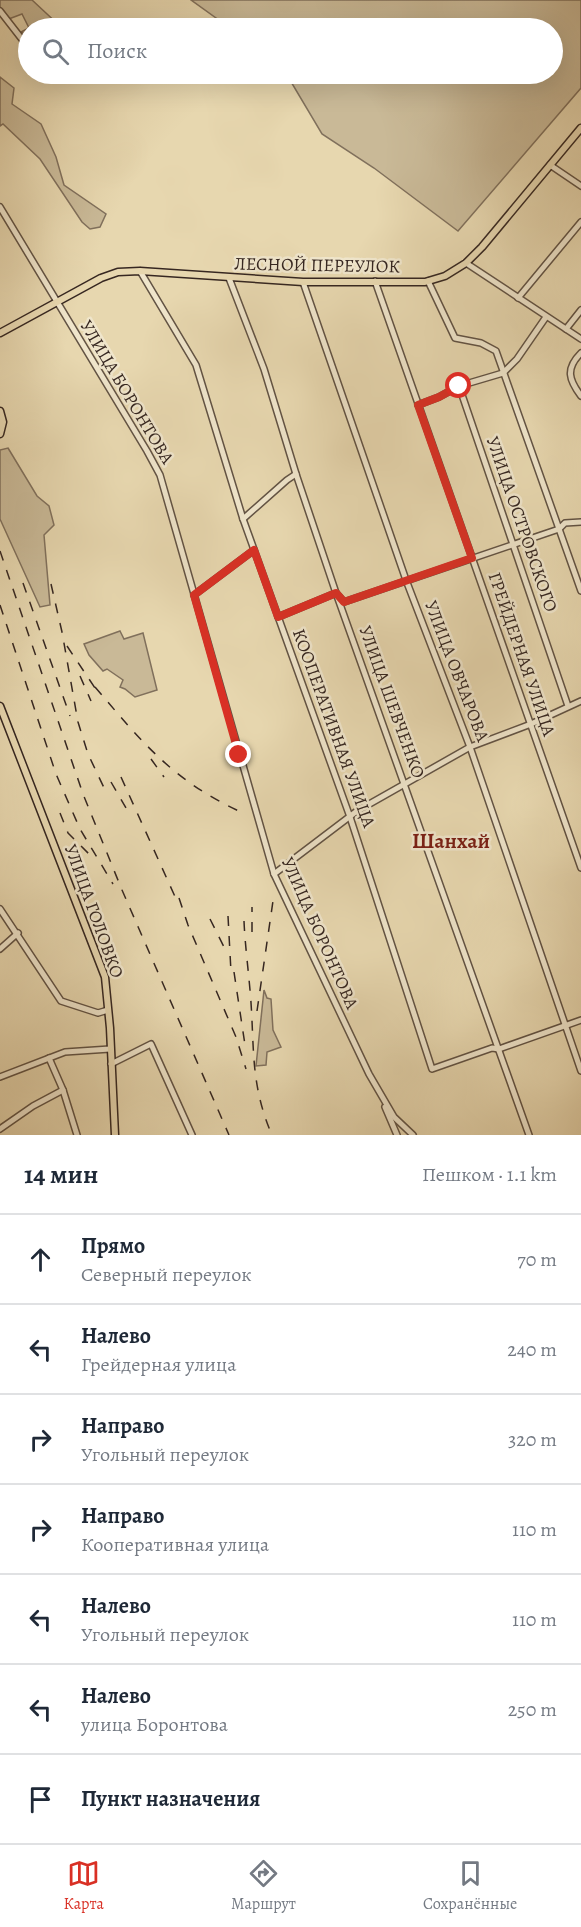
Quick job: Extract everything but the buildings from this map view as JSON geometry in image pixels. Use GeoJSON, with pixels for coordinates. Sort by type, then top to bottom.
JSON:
{"type":"FeatureCollection","features":[{"type":"Feature","properties":{"kind":"main road","name":"ЛЕСНОЙ ПЕРЕУЛОК"},"geometry":{"type":"LineString","coordinates":[[0,333],[118,272],[140,271],[303,282],[428,281],[445,276],[466,263],[482,247],[581,128]]}},
{"type":"Feature","properties":{"kind":"main road"},"geometry":{"type":"LineString","coordinates":[[0,411],[3,422],[0,434]]}},
{"type":"Feature","properties":{"kind":"main road","name":"УЛИЦА ГОЛОВКО"},"geometry":{"type":"LineString","coordinates":[[0,706],[105,977],[115,1135]]}},
{"type":"Feature","properties":{"kind":"street"},"geometry":{"type":"LineString","coordinates":[[0,11],[18,34]]}},
{"type":"Feature","properties":{"kind":"street"},"geometry":{"type":"LineString","coordinates":[[550,165],[581,186]]}},
{"type":"Feature","properties":{"kind":"street","name":"УЛИЦА БОРОНТОВА"},"geometry":{"type":"LineString","coordinates":[[0,207],[160,475],[274,873],[369,1074],[394,1117],[413,1135]]}},
{"type":"Feature","properties":{"kind":"street"},"geometry":{"type":"LineString","coordinates":[[518,298],[581,222]]}},
{"type":"Feature","properties":{"kind":"street"},"geometry":{"type":"LineString","coordinates":[[466,263],[581,339]]}},
{"type":"Feature","properties":{"kind":"street","name":"КООПЕРАТИВНАЯ УЛИЦА"},"geometry":{"type":"LineString","coordinates":[[140,271],[196,365],[243,519],[350,817],[432,1069],[492,1048],[499,1049]]}},
{"type":"Feature","properties":{"kind":"street","name":"УЛИЦА ШЕВЧЕНКО"},"geometry":{"type":"LineString","coordinates":[[229,278],[264,369],[336,593],[529,1135]]}},
{"type":"Feature","properties":{"kind":"street","name":"ГРЕЙДЕРНАЯ УЛИЦА"},"geometry":{"type":"LineString","coordinates":[[375,281],[581,868]]}},
{"type":"Feature","properties":{"kind":"street"},"geometry":{"type":"LineString","coordinates":[[428,281],[455,338],[481,343],[496,351],[581,591]]}},
{"type":"Feature","properties":{"kind":"street","name":"УЛИЦА ОВЧАРОВА"},"geometry":{"type":"LineString","coordinates":[[303,282],[406,580],[470,747],[581,1071]]}},
{"type":"Feature","properties":{"kind":"street"},"geometry":{"type":"LineString","coordinates":[[566,329],[581,310]]}},
{"type":"Feature","properties":{"kind":"street"},"geometry":{"type":"LineString","coordinates":[[418,405],[459,386],[503,373],[517,359],[546,317]]}},
{"type":"Feature","properties":{"kind":"street"},"geometry":{"type":"LineString","coordinates":[[581,353],[570,375],[571,383],[581,396]]}},
{"type":"Feature","properties":{"kind":"street","name":"УЛИЦА ОСТРОВСКОГО"},"geometry":{"type":"LineString","coordinates":[[459,386],[568,706]]}},
{"type":"Feature","properties":{"kind":"street"},"geometry":{"type":"LineString","coordinates":[[243,519],[296,474]]}},
{"type":"Feature","properties":{"kind":"street"},"geometry":{"type":"LineString","coordinates":[[278,617],[336,593],[344,602],[559,529],[565,524],[581,522]]}},
{"type":"Feature","properties":{"kind":"street"},"geometry":{"type":"LineString","coordinates":[[194,595],[254,550]]}},
{"type":"Feature","properties":{"kind":"street"},"geometry":{"type":"LineString","coordinates":[[274,873],[350,817],[405,783],[470,747],[531,724],[581,701]]}},
{"type":"Feature","properties":{"kind":"street"},"geometry":{"type":"LineString","coordinates":[[0,909],[61,1001],[98,1013],[108,1010]]}},
{"type":"Feature","properties":{"kind":"street"},"geometry":{"type":"LineString","coordinates":[[0,949],[18,933]]}},
{"type":"Feature","properties":{"kind":"street"},"geometry":{"type":"LineString","coordinates":[[499,1049],[581,1020]]}},
{"type":"Feature","properties":{"kind":"street"},"geometry":{"type":"LineString","coordinates":[[111,1064],[151,1044],[192,1135]]}},
{"type":"Feature","properties":{"kind":"street"},"geometry":{"type":"LineString","coordinates":[[0,1077],[73,1051],[110,1049]]}},
{"type":"Feature","properties":{"kind":"street"},"geometry":{"type":"LineString","coordinates":[[49,1058],[63,1090],[77,1135]]}},
{"type":"Feature","properties":{"kind":"street"},"geometry":{"type":"LineString","coordinates":[[378,1089],[397,1135]]}},
{"type":"Feature","properties":{"kind":"street"},"geometry":{"type":"LineString","coordinates":[[0,1129],[33,1106],[63,1090]]}},
{"type":"Feature","properties":{"kind":"shaded area"},"geometry":{"type":"Polygon","coordinates":[[[0,0],[32,0],[51,18],[24,18],[22,14],[6,20],[0,11],[0,0]]]}},
{"type":"Feature","properties":{"kind":"shaded area"},"geometry":{"type":"Polygon","coordinates":[[[191,0],[581,0],[581,88],[458,231],[374,168],[322,134],[292,84],[563,84],[563,18],[216,18],[191,0]]]}},
{"type":"Feature","properties":{"kind":"shaded area"},"geometry":{"type":"Polygon","coordinates":[[[0,77],[14,88],[12,104],[41,124],[56,157],[64,185],[106,214],[100,227],[90,229],[82,222],[40,159],[3,124],[0,126],[0,77]]]}},
{"type":"Feature","properties":{"kind":"shaded area"},"geometry":{"type":"Polygon","coordinates":[[[8,448],[37,496],[49,506],[54,525],[44,535],[50,605],[40,607],[0,519],[0,450],[8,448]]]}},
{"type":"Feature","properties":{"kind":"shaded area"},"geometry":{"type":"Polygon","coordinates":[[[120,631],[124,639],[143,633],[157,690],[135,697],[120,687],[123,680],[107,669],[103,671],[89,655],[84,644],[120,631]]]}},
{"type":"Feature","properties":{"kind":"shaded area"},"geometry":{"type":"Polygon","coordinates":[[[264,990],[267,998],[271,999],[273,1030],[281,1047],[267,1052],[266,1065],[256,1066],[264,990]]]}},
{"type":"Feature","properties":{"kind":"railway"},"geometry":{"type":"LineString","coordinates":[[0,551],[83,794],[122,890],[229,1135]]}},
{"type":"Feature","properties":{"kind":"railway"},"geometry":{"type":"LineString","coordinates":[[23,583],[70,716]]}},
{"type":"Feature","properties":{"kind":"railway"},"geometry":{"type":"LineString","coordinates":[[51,584],[78,722],[88,754],[106,792]]}},
{"type":"Feature","properties":{"kind":"railway"},"geometry":{"type":"LineString","coordinates":[[0,605],[56,774],[80,829],[113,884]]}},
{"type":"Feature","properties":{"kind":"railway"},"geometry":{"type":"LineString","coordinates":[[67,646],[99,694]]}},
{"type":"Feature","properties":{"kind":"railway"},"geometry":{"type":"LineString","coordinates":[[80,676],[91,701]]}},
{"type":"Feature","properties":{"kind":"railway"},"geometry":{"type":"LineString","coordinates":[[95,687],[144,743],[177,773],[217,800],[241,812]]}},
{"type":"Feature","properties":{"kind":"railway"},"geometry":{"type":"LineString","coordinates":[[151,759],[164,777]]}},
{"type":"Feature","properties":{"kind":"railway"},"geometry":{"type":"LineString","coordinates":[[121,777],[177,901]]}},
{"type":"Feature","properties":{"kind":"railway"},"geometry":{"type":"LineString","coordinates":[[111,782],[130,815]]}},
{"type":"Feature","properties":{"kind":"railway"},"geometry":{"type":"LineString","coordinates":[[60,813],[68,833],[91,856]]}},
{"type":"Feature","properties":{"kind":"railway"},"geometry":{"type":"LineString","coordinates":[[257,1011],[274,894]]}},
{"type":"Feature","properties":{"kind":"railway"},"geometry":{"type":"LineString","coordinates":[[179,898],[188,925],[236,1037],[246,1069]]}},
{"type":"Feature","properties":{"kind":"railway"},"geometry":{"type":"LineString","coordinates":[[252,907],[252,932]]}},
{"type":"Feature","properties":{"kind":"railway"},"geometry":{"type":"LineString","coordinates":[[228,916],[231,972]]}},
{"type":"Feature","properties":{"kind":"railway"},"geometry":{"type":"LineString","coordinates":[[210,919],[227,953]]}},
{"type":"Feature","properties":{"kind":"railway"},"geometry":{"type":"LineString","coordinates":[[244,921],[256,1080],[272,1135]]}},
{"type":"Feature","properties":{"kind":"railway"},"geometry":{"type":"LineString","coordinates":[[234,972],[245,1045]]}},
{"type":"Feature","properties":{"kind":"district","name":"Шанхай"},"geometry":{"type":"Point","coordinates":[451,841]}},
{"type":"Feature","properties":{"kind":"route"},"geometry":{"type":"LineString","coordinates":[[239,755],[194,595],[254,550],[278,617],[336,593],[344,602],[472,558],[418,405],[459,386]]}}]}
